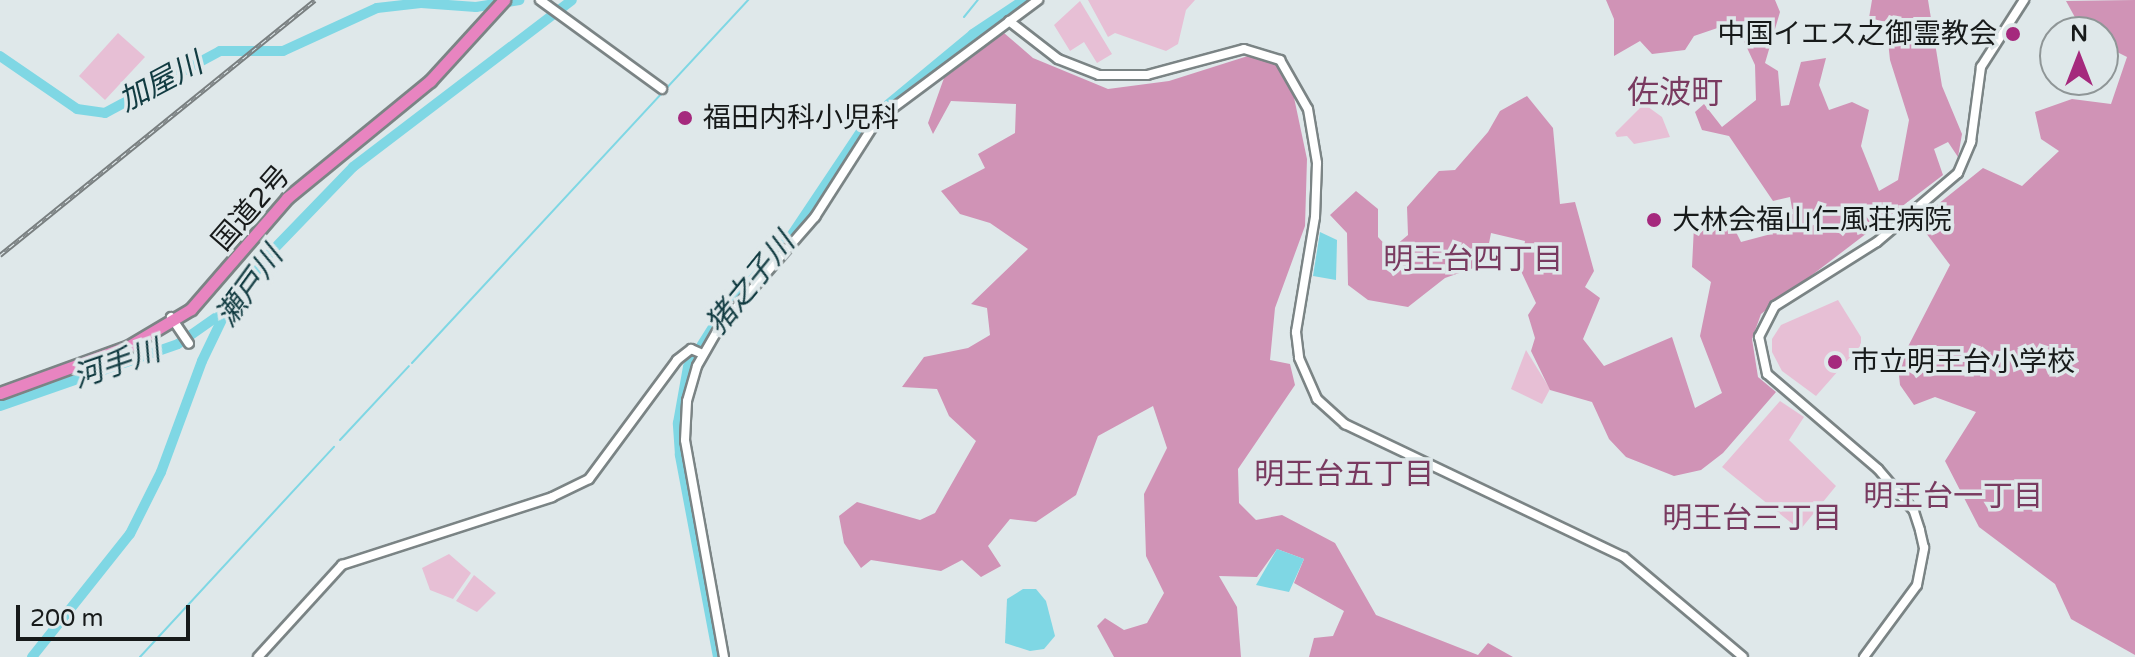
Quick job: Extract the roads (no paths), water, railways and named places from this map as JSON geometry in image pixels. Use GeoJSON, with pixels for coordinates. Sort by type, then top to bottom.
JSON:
{"type":"FeatureCollection","features":[{"type":"Feature","properties":{"kind":"highway","name":"国道2号"},"geometry":{"type":"LineString","coordinates":[[0,393],[129,346],[174,323],[283,194],[425,77],[490,9],[504,0]]}},
{"type":"Feature","properties":{"kind":"highway","name":"国道2号"},"geometry":{"type":"LineString","coordinates":[[0,386],[174,323]]}},
{"type":"Feature","properties":{"kind":"street"},"geometry":{"type":"LineString","coordinates":[[540,0],[567,24],[662,89]]}},
{"type":"Feature","properties":{"kind":"street"},"geometry":{"type":"LineString","coordinates":[[258,657],[342,565],[552,497],[589,479],[666,372],[699,352],[815,217],[877,120],[1038,0]]}},
{"type":"Feature","properties":{"kind":"street"},"geometry":{"type":"LineString","coordinates":[[1864,657],[1917,585],[1924,548],[1914,511],[1878,469],[1767,374],[1759,337],[1775,306],[1877,242],[1958,173],[1971,142],[1981,67],[2024,0]]}},
{"type":"Feature","properties":{"kind":"street"},"geometry":{"type":"LineString","coordinates":[[1009,21],[1058,59],[1099,75],[1147,75],[1244,49],[1280,60],[1308,109],[1317,163],[1315,217],[1296,332],[1299,358],[1317,399],[1345,424],[1624,557],[1743,657]]}},
{"type":"Feature","properties":{"kind":"street"},"geometry":{"type":"LineString","coordinates":[[174,323],[188,342]]}},
{"type":"Feature","properties":{"kind":"street"},"geometry":{"type":"LineString","coordinates":[[699,352],[687,401],[685,440],[724,657]]}},
{"type":"Feature","properties":{"kind":"water"},"geometry":{"type":"Polygon","coordinates":[[[1320,232],[1337,240],[1336,280],[1313,276],[1320,232]]]}},
{"type":"Feature","properties":{"kind":"water"},"geometry":{"type":"Polygon","coordinates":[[[1277,549],[1304,559],[1289,592],[1256,585],[1277,549]]]}},
{"type":"Feature","properties":{"kind":"water"},"geometry":{"type":"Polygon","coordinates":[[[1023,589],[1036,589],[1046,601],[1055,636],[1044,649],[1030,651],[1005,643],[1007,599],[1023,589]]]}},
{"type":"Feature","properties":{"kind":"waterway","name":"加屋川"},"geometry":{"type":"LineString","coordinates":[[415,0],[421,3]]}},
{"type":"Feature","properties":{"kind":"waterway","name":"加屋川"},"geometry":{"type":"LineString","coordinates":[[0,56],[77,109],[105,113],[220,51],[283,51],[377,8],[421,3],[476,7],[519,0]]}},
{"type":"Feature","properties":{"kind":"waterway","name":"瀬戸川"},"geometry":{"type":"LineString","coordinates":[[32,657],[130,534],[161,472],[202,361],[227,309],[271,252],[353,167],[572,0]]}},
{"type":"Feature","properties":{"kind":"waterway"},"geometry":{"type":"LineString","coordinates":[[412,363],[748,0]]}},
{"type":"Feature","properties":{"kind":"waterway"},"geometry":{"type":"LineString","coordinates":[[964,17],[978,0]]}},
{"type":"Feature","properties":{"kind":"waterway","name":"猪之子川"},"geometry":{"type":"LineString","coordinates":[[718,657],[680,455],[678,423],[688,367],[720,316],[791,236],[868,121],[973,34],[1024,0]]}},
{"type":"Feature","properties":{"kind":"waterway","name":"河手川"},"geometry":{"type":"LineString","coordinates":[[0,406],[178,344],[225,311]]}},
{"type":"Feature","properties":{"kind":"waterway"},"geometry":{"type":"LineString","coordinates":[[340,440],[409,366]]}},
{"type":"Feature","properties":{"kind":"waterway"},"geometry":{"type":"LineString","coordinates":[[140,657],[334,447]]}},
{"type":"Feature","properties":{"kind":"railway"},"geometry":{"type":"LineString","coordinates":[[0,255],[315,0]]}},
{"type":"Feature","properties":{"kind":"place","name":"中国イエス之御霊教会"},"geometry":{"type":"Point","coordinates":[2013,34]}},
{"type":"Feature","properties":{"kind":"place","name":"福田内科小児科"},"geometry":{"type":"Point","coordinates":[685,118]}},
{"type":"Feature","properties":{"kind":"place","name":"大林会福山仁風荘病院"},"geometry":{"type":"Point","coordinates":[1654,220]}},
{"type":"Feature","properties":{"kind":"place","name":"市立明王台小学校"},"geometry":{"type":"Point","coordinates":[1835,362]}},
{"type":"Feature","properties":{"kind":"district","name":"佐波町"},"geometry":{"type":"Point","coordinates":[1675,93]}},
{"type":"Feature","properties":{"kind":"district","name":"明王台四丁目"},"geometry":{"type":"Point","coordinates":[1473,260]}},
{"type":"Feature","properties":{"kind":"district","name":"明王台五丁目"},"geometry":{"type":"Point","coordinates":[1344,475]}},
{"type":"Feature","properties":{"kind":"district","name":"明王台一丁目"},"geometry":{"type":"Point","coordinates":[1953,497]}},
{"type":"Feature","properties":{"kind":"district","name":"明王台三丁目"},"geometry":{"type":"Point","coordinates":[1752,519]}}]}
